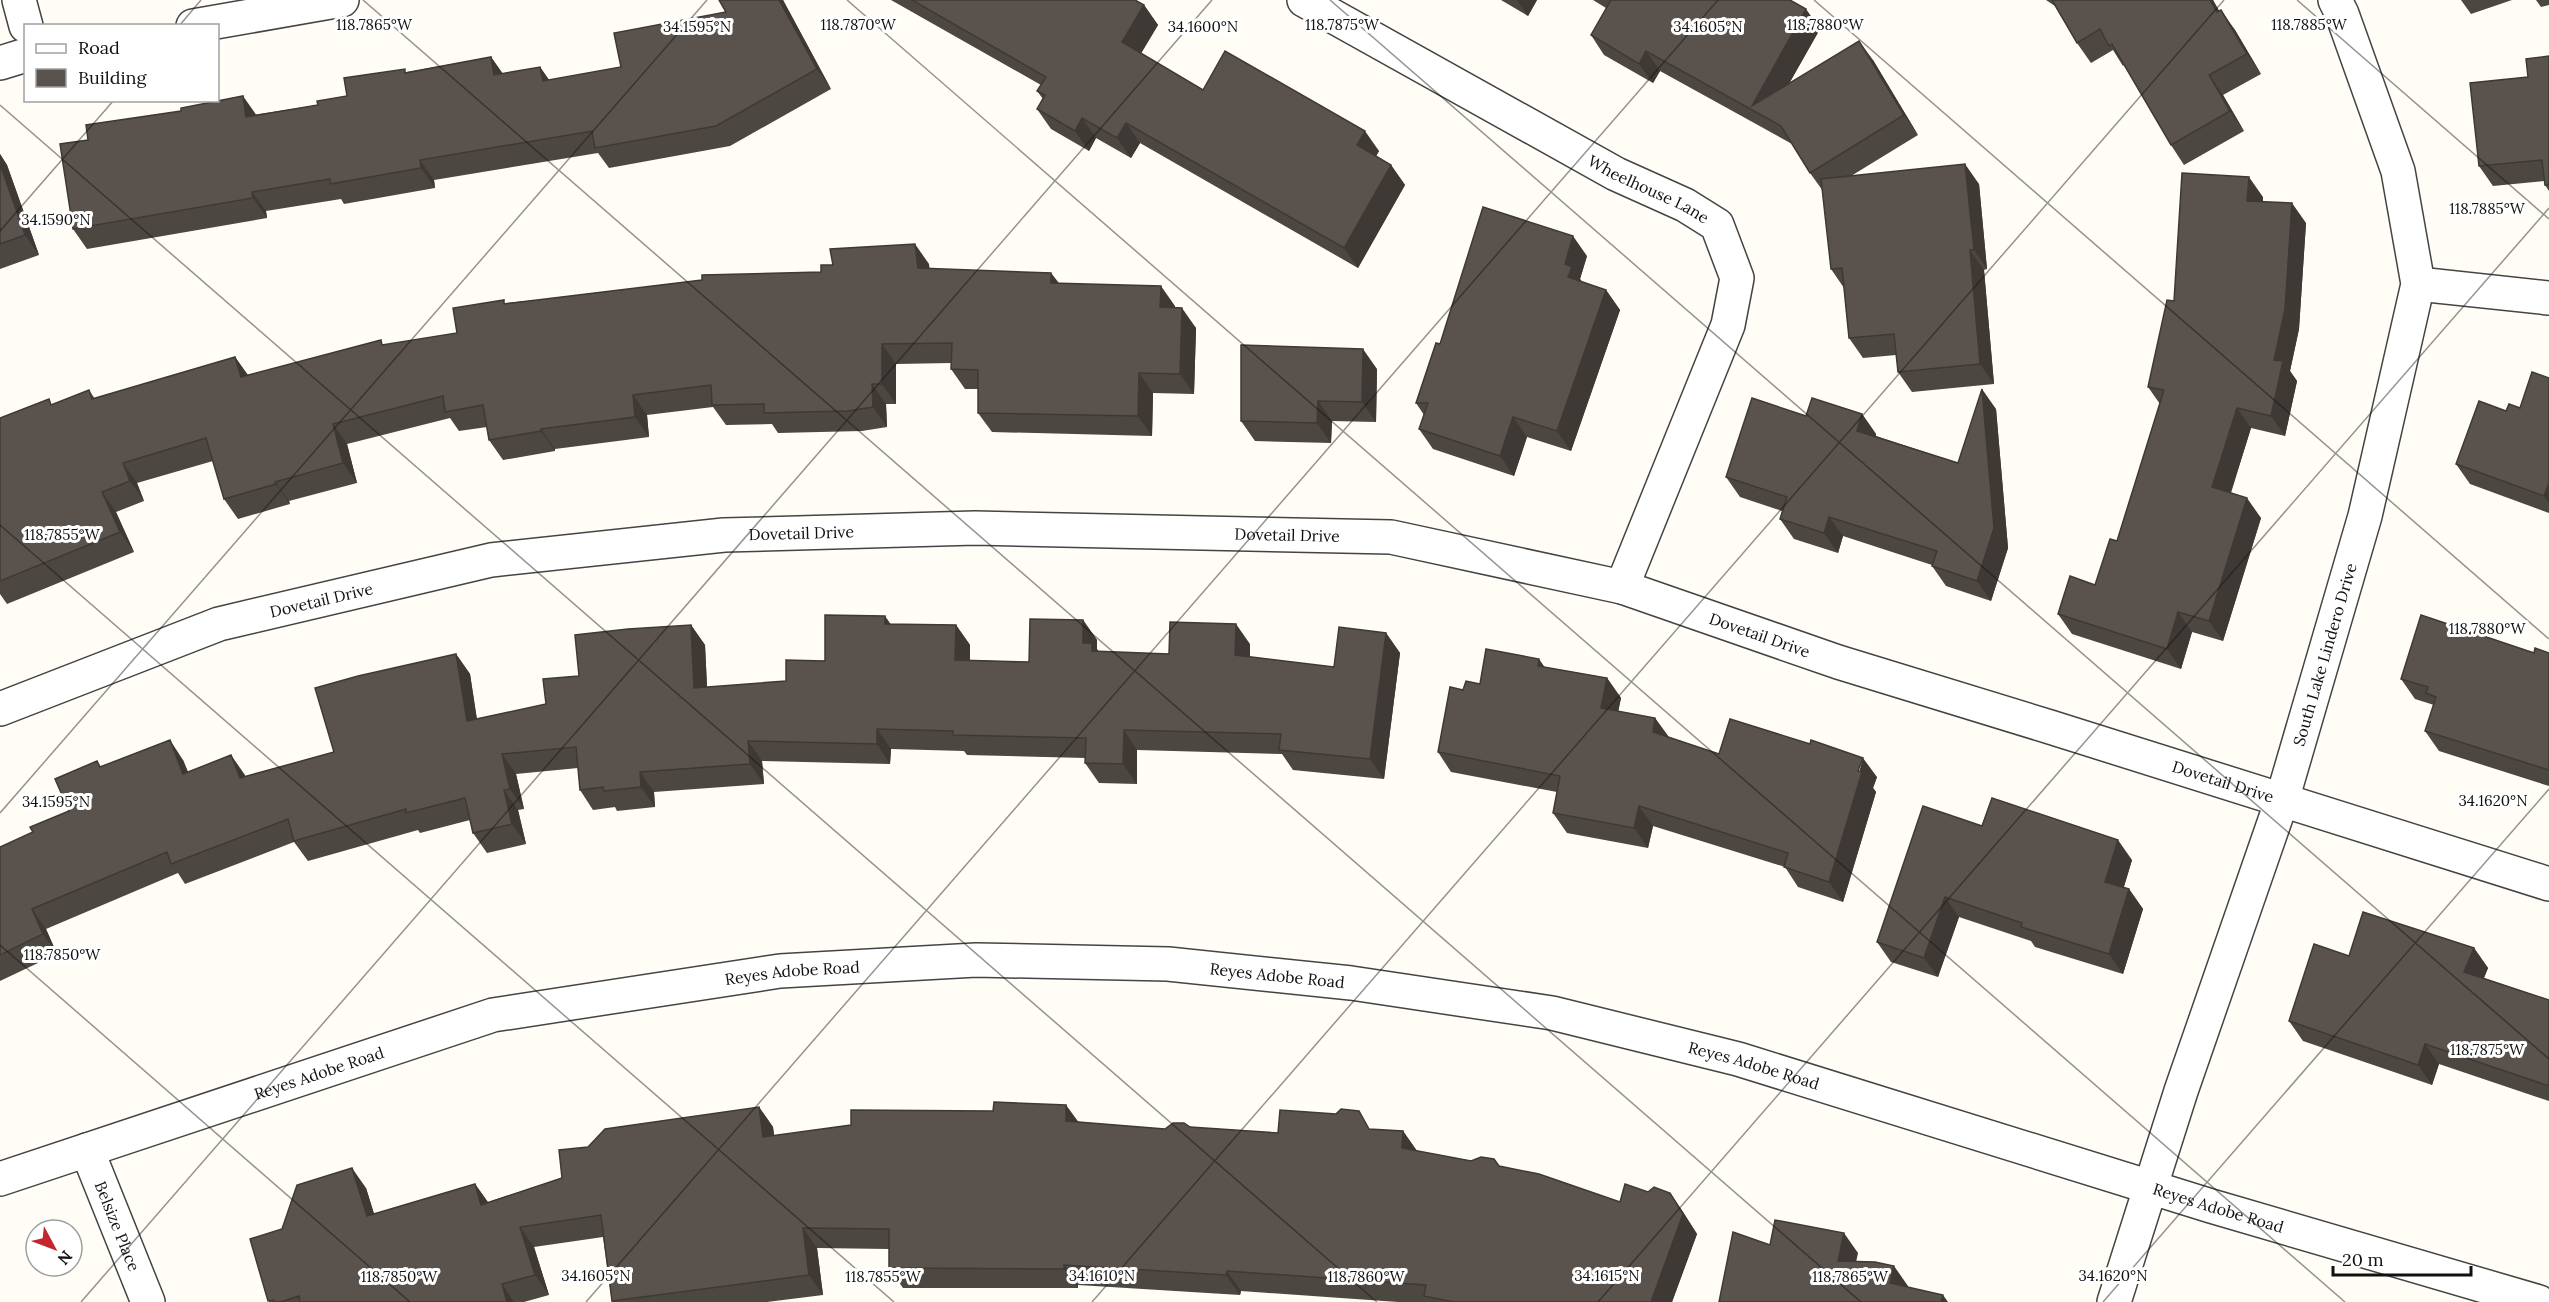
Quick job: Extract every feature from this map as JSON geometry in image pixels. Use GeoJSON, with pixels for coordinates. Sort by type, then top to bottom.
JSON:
{"type":"FeatureCollection","features":[{"type":"Feature","properties":{"kind":"street"},"geometry":{"type":"LineString","coordinates":[[20,0],[26,24]]}},
{"type":"Feature","properties":{"kind":"street"},"geometry":{"type":"LineString","coordinates":[[204,24],[342,0]]}},
{"type":"Feature","properties":{"kind":"street","name":"Wheelhouse Lane"},"geometry":{"type":"LineString","coordinates":[[1304,0],[1616,174],[1685,205],[1717,225],[1737,278],[1728,325],[1622,587]]}},
{"type":"Feature","properties":{"kind":"street","name":"South Lake Lindero Drive"},"geometry":{"type":"LineString","coordinates":[[2114,1302],[2181,1091],[2282,800],[2365,516],[2418,284],[2398,171],[2335,0]]}},
{"type":"Feature","properties":{"kind":"street"},"geometry":{"type":"LineString","coordinates":[[0,63],[24,56]]}},
{"type":"Feature","properties":{"kind":"street"},"geometry":{"type":"LineString","coordinates":[[2418,284],[2549,298]]}},
{"type":"Feature","properties":{"kind":"street","name":"Dovetail Drive"},"geometry":{"type":"LineString","coordinates":[[0,709],[219,624],[491,560],[724,535],[975,528],[1391,537],[1622,587],[1838,662],[2549,884]]}},
{"type":"Feature","properties":{"kind":"street","name":"Reyes Adobe Road"},"geometry":{"type":"LineString","coordinates":[[0,1179],[493,1015],[780,971],[976,960],[1168,964],[1351,983],[1552,1013],[1738,1059],[2150,1186],[2540,1302]]}},
{"type":"Feature","properties":{"kind":"street","name":"Belsize Place"},"geometry":{"type":"LineString","coordinates":[[87,1150],[148,1302]]}},
{"type":"Feature","properties":{"kind":"building"},"geometry":{"type":"Polygon","coordinates":[[[719,0],[779,0],[817,69],[716,126],[595,148],[592,131],[420,160],[421,168],[330,184],[330,179],[252,192],[253,198],[73,229],[60,144],[88,140],[86,125],[181,111],[181,108],[243,96],[246,117],[318,105],[317,101],[347,96],[344,78],[405,69],[405,73],[491,57],[494,75],[540,67],[543,81],[621,67],[614,33],[726,12],[719,0]]]}},
{"type":"Feature","properties":{"kind":"building"},"geometry":{"type":"Polygon","coordinates":[[[912,0],[1135,0],[1144,5],[1122,42],[1203,90],[1225,51],[1365,131],[1357,145],[1391,165],[1344,248],[1126,123],[1117,138],[1082,118],[1075,131],[1037,109],[1045,95],[1037,91],[1046,77],[912,0]]]}},
{"type":"Feature","properties":{"kind":"building"},"geometry":{"type":"Polygon","coordinates":[[[1611,0],[1790,0],[1806,9],[1752,106],[1859,41],[1904,115],[1810,173],[1781,126],[1646,51],[1639,64],[1591,35],[1611,0]]]}},
{"type":"Feature","properties":{"kind":"building"},"geometry":{"type":"Polygon","coordinates":[[[2052,0],[2210,0],[2217,12],[2221,10],[2247,54],[2209,75],[2230,111],[2171,145],[2112,44],[2109,46],[2100,29],[2077,43],[2052,0]]]}},
{"type":"Feature","properties":{"kind":"building"},"geometry":{"type":"Polygon","coordinates":[[[2549,56],[2549,184],[2545,185],[2542,160],[2479,166],[2470,83],[2528,77],[2526,59],[2549,56]]]}},
{"type":"Feature","properties":{"kind":"building"},"geometry":{"type":"Polygon","coordinates":[[[0,164],[25,235],[0,244],[0,164]]]}},
{"type":"Feature","properties":{"kind":"building"},"geometry":{"type":"Polygon","coordinates":[[[1965,164],[1974,250],[1970,250],[1980,364],[1898,372],[1894,334],[1849,338],[1842,268],[1831,269],[1821,179],[1965,164]]]}},
{"type":"Feature","properties":{"kind":"building"},"geometry":{"type":"Polygon","coordinates":[[[2182,173],[2249,177],[2247,201],[2292,203],[2285,309],[2274,360],[2283,361],[2271,416],[2237,408],[2212,487],[2247,498],[2209,621],[2178,612],[2167,649],[2058,614],[2070,576],[2095,585],[2110,539],[2117,541],[2164,390],[2148,387],[2167,300],[2174,301],[2182,173]]]}},
{"type":"Feature","properties":{"kind":"building"},"geometry":{"type":"Polygon","coordinates":[[[1483,207],[1573,236],[1565,264],[1572,267],[1568,277],[1606,290],[1557,431],[1513,417],[1500,456],[1419,429],[1428,403],[1416,403],[1436,343],[1440,344],[1483,207]]]}},
{"type":"Feature","properties":{"kind":"building"},"geometry":{"type":"Polygon","coordinates":[[[915,244],[918,268],[1051,273],[1051,283],[1161,286],[1160,307],[1182,308],[1180,374],[1139,373],[1138,416],[978,413],[978,370],[951,369],[952,343],[882,344],[882,384],[872,384],[873,407],[848,411],[764,413],[764,404],[712,405],[711,385],[633,395],[635,417],[541,429],[541,431],[489,440],[483,405],[445,412],[443,396],[333,424],[343,463],[224,499],[206,438],[123,463],[130,481],[102,492],[120,532],[0,581],[0,418],[49,399],[51,405],[89,390],[92,399],[235,357],[241,377],[381,340],[382,345],[457,333],[453,308],[504,300],[504,304],[702,280],[702,275],[821,272],[821,265],[833,265],[830,249],[915,244]]]}},
{"type":"Feature","properties":{"kind":"building"},"geometry":{"type":"Polygon","coordinates":[[[1241,345],[1363,349],[1362,402],[1318,401],[1317,423],[1241,421],[1241,345]]]}},
{"type":"Feature","properties":{"kind":"building"},"geometry":{"type":"Polygon","coordinates":[[[2532,372],[2549,378],[2549,483],[2544,496],[2456,464],[2479,401],[2506,411],[2509,404],[2520,408],[2532,372]]]}},
{"type":"Feature","properties":{"kind":"building"},"geometry":{"type":"Polygon","coordinates":[[[1982,389],[1994,528],[1977,581],[1932,566],[1937,551],[1829,517],[1824,533],[1780,519],[1787,497],[1726,477],[1752,398],[1806,416],[1812,398],[1862,414],[1857,431],[1958,463],[1982,389]]]}},
{"type":"Feature","properties":{"kind":"building"},"geometry":{"type":"Polygon","coordinates":[[[825,615],[885,616],[885,624],[956,625],[955,660],[1029,662],[1030,619],[1083,620],[1083,643],[1092,643],[1092,651],[1169,654],[1170,622],[1236,624],[1235,655],[1334,667],[1339,627],[1386,633],[1370,759],[1279,750],[1281,734],[1124,730],[1123,764],[1085,763],[1086,738],[953,735],[953,731],[877,729],[877,744],[748,741],[750,764],[640,772],[641,787],[604,791],[603,787],[580,790],[576,747],[502,754],[510,789],[504,790],[512,824],[473,833],[465,798],[406,813],[406,809],[294,841],[288,819],[171,864],[167,852],[32,909],[43,934],[0,955],[0,847],[33,832],[30,827],[69,811],[55,779],[97,761],[100,767],[170,740],[183,774],[231,755],[240,778],[334,752],[315,688],[456,654],[467,721],[546,704],[543,679],[579,676],[575,635],[691,625],[694,688],[786,681],[786,660],[825,661],[825,615]]]}},
{"type":"Feature","properties":{"kind":"building"},"geometry":{"type":"Polygon","coordinates":[[[2421,615],[2534,653],[2535,648],[2549,653],[2549,770],[2425,731],[2436,697],[2426,693],[2428,687],[2401,679],[2421,615]]]}},
{"type":"Feature","properties":{"kind":"building"},"geometry":{"type":"Polygon","coordinates":[[[1486,649],[1539,659],[1538,666],[1607,678],[1601,708],[1655,718],[1653,732],[1719,754],[1730,719],[1810,744],[1811,740],[1863,758],[1858,771],[1862,772],[1829,882],[1784,867],[1788,853],[1639,806],[1634,828],[1553,813],[1560,776],[1438,752],[1450,687],[1463,690],[1466,681],[1480,684],[1486,649]]]}},
{"type":"Feature","properties":{"kind":"building"},"geometry":{"type":"Polygon","coordinates":[[[1992,798],[2118,840],[2105,882],[2129,889],[2109,954],[2021,927],[2022,923],[1945,897],[1924,958],[1877,942],[1923,806],[1982,826],[1992,798]]]}},
{"type":"Feature","properties":{"kind":"building"},"geometry":{"type":"Polygon","coordinates":[[[2363,912],[2474,948],[2464,972],[2549,1000],[2549,1086],[2425,1044],[2418,1065],[2289,1021],[2314,944],[2349,956],[2363,912]]]}},
{"type":"Feature","properties":{"kind":"building"},"geometry":{"type":"Polygon","coordinates":[[[994,1102],[1066,1105],[1066,1121],[1165,1129],[1173,1123],[1184,1123],[1190,1127],[1278,1133],[1280,1110],[1336,1114],[1341,1109],[1359,1111],[1369,1129],[1403,1131],[1402,1148],[1471,1161],[1481,1157],[1494,1159],[1499,1166],[1539,1174],[1620,1202],[1625,1184],[1648,1192],[1654,1187],[1670,1193],[1683,1214],[1651,1302],[1454,1302],[1424,1296],[1426,1285],[1227,1271],[1226,1275],[1064,1265],[1064,1269],[889,1268],[889,1229],[803,1228],[809,1275],[612,1301],[601,1215],[520,1227],[535,1275],[502,1284],[507,1302],[300,1302],[299,1296],[274,1302],[273,1300],[268,1301],[250,1239],[282,1229],[297,1185],[352,1168],[367,1216],[475,1184],[481,1205],[562,1178],[559,1150],[588,1147],[605,1129],[759,1107],[763,1137],[851,1125],[851,1110],[993,1111],[994,1102]]]}},
{"type":"Feature","properties":{"kind":"building"},"geometry":{"type":"Polygon","coordinates":[[[1775,1220],[1844,1233],[1838,1261],[1875,1262],[1894,1266],[1890,1283],[1943,1295],[1941,1302],[1719,1302],[1733,1232],[1770,1245],[1775,1220]]]}}]}
